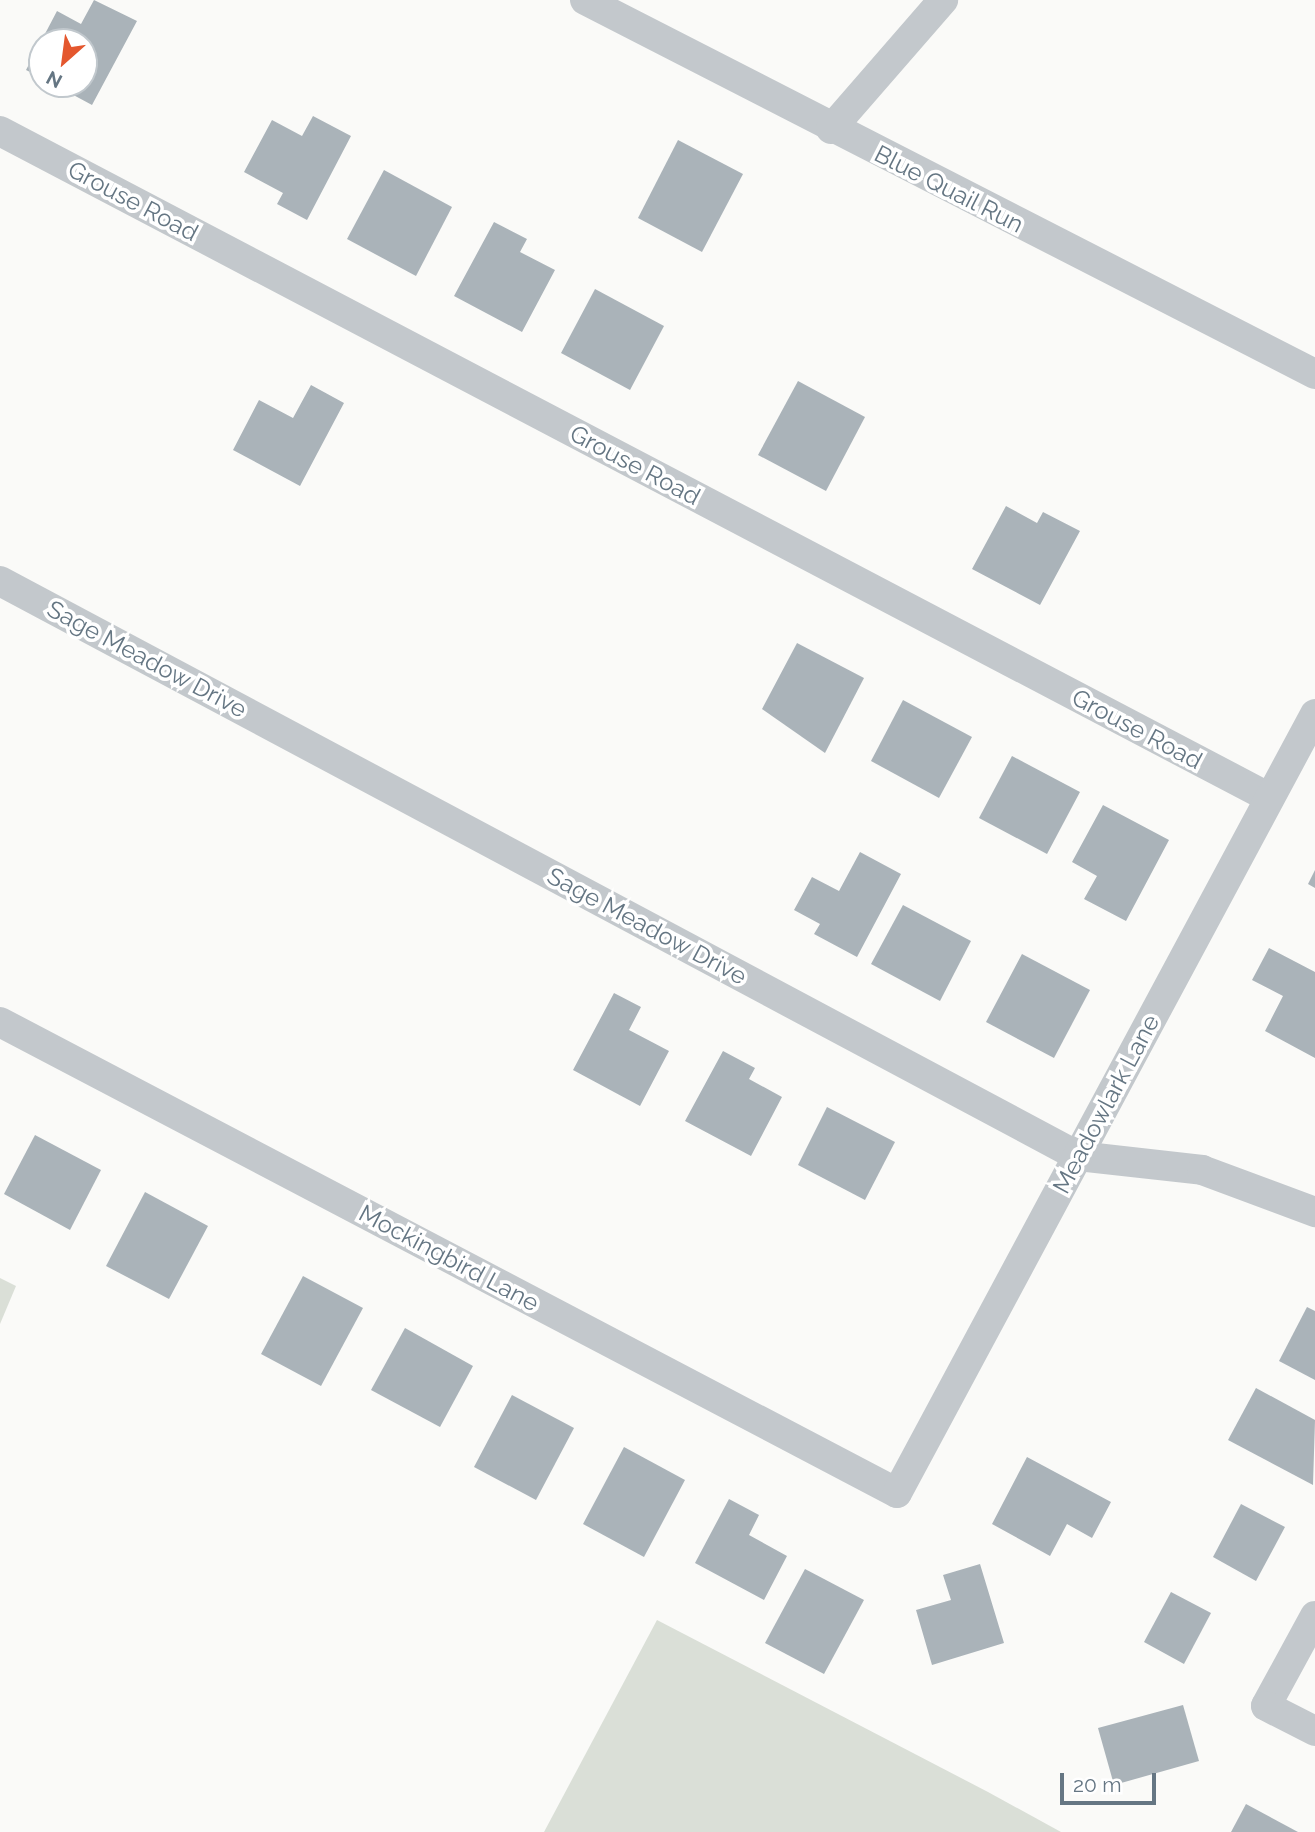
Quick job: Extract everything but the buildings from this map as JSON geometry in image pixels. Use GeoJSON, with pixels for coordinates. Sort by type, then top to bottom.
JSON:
{"type":"FeatureCollection","features":[{"type":"Feature","properties":{"kind":"street","name":"Blue Quail Run"},"geometry":{"type":"LineString","coordinates":[[585,0],[831,129],[1315,374]]}},
{"type":"Feature","properties":{"kind":"street"},"geometry":{"type":"LineString","coordinates":[[831,129],[943,0]]}},
{"type":"Feature","properties":{"kind":"street","name":"Grouse Road"},"geometry":{"type":"LineString","coordinates":[[0,131],[1270,799]]}},
{"type":"Feature","properties":{"kind":"street","name":"Sage Meadow Drive"},"geometry":{"type":"LineString","coordinates":[[0,581],[1078,1156],[1202,1170],[1315,1212]]}},
{"type":"Feature","properties":{"kind":"street","name":"Meadowlark Lane"},"geometry":{"type":"LineString","coordinates":[[897,1493],[1315,714]]}},
{"type":"Feature","properties":{"kind":"street","name":"Mockingbird Lane"},"geometry":{"type":"LineString","coordinates":[[0,1022],[897,1493]]}},
{"type":"Feature","properties":{"kind":"street"},"geometry":{"type":"LineString","coordinates":[[1315,1616],[1266,1706],[1315,1731]]}},
{"type":"Feature","properties":{"kind":"shaded area"},"geometry":{"type":"Polygon","coordinates":[[[0,1278],[16,1286],[0,1324],[0,1278]]]}},
{"type":"Feature","properties":{"kind":"shaded area"},"geometry":{"type":"Polygon","coordinates":[[[657,1620],[988,1792],[1061,1832],[544,1832],[657,1620]]]}}]}
